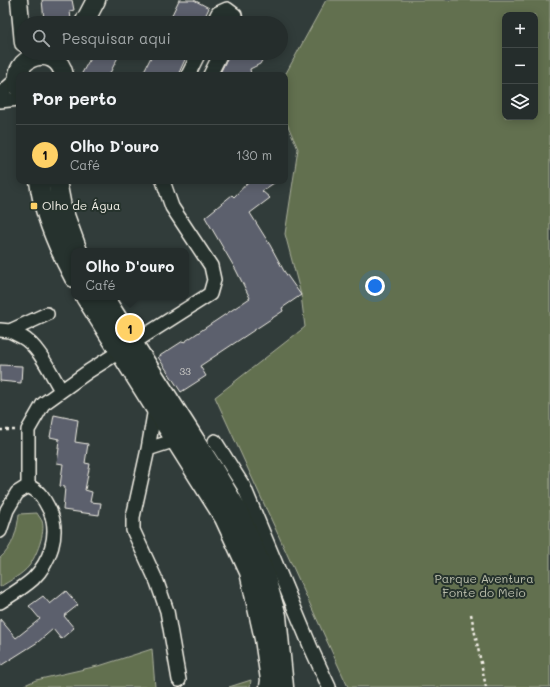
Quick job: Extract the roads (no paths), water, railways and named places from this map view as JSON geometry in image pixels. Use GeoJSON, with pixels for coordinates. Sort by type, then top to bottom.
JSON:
{"type":"FeatureCollection","features":[{"type":"Feature","properties":{"kind":"main road"},"geometry":{"type":"LineString","coordinates":[[88,16],[96,0]]}},
{"type":"Feature","properties":{"kind":"main road"},"geometry":{"type":"LineString","coordinates":[[20,72],[24,63],[28,60]]}},
{"type":"Feature","properties":{"kind":"main road"},"geometry":{"type":"LineString","coordinates":[[40,184],[45,210],[61,254],[71,272]]}},
{"type":"Feature","properties":{"kind":"main road"},"geometry":{"type":"LineString","coordinates":[[58,184],[62,207],[77,248]]}},
{"type":"Feature","properties":{"kind":"main road"},"geometry":{"type":"LineString","coordinates":[[87,300],[132,344],[155,408],[224,518],[249,572],[260,620],[272,685]]}},
{"type":"Feature","properties":{"kind":"main road"},"geometry":{"type":"LineString","coordinates":[[106,300],[132,344],[213,468],[238,510],[263,568],[277,616],[272,685]]}},
{"type":"Feature","properties":{"kind":"street"},"geometry":{"type":"LineString","coordinates":[[19,0],[21,16]]}},
{"type":"Feature","properties":{"kind":"street"},"geometry":{"type":"LineString","coordinates":[[216,16],[218,13],[227,9],[235,16]]}},
{"type":"Feature","properties":{"kind":"street"},"geometry":{"type":"LineString","coordinates":[[190,72],[196,60]]}},
{"type":"Feature","properties":{"kind":"street"},"geometry":{"type":"LineString","coordinates":[[212,72],[218,60]]}},
{"type":"Feature","properties":{"kind":"street"},"geometry":{"type":"LineString","coordinates":[[0,94],[16,76]]}},
{"type":"Feature","properties":{"kind":"street"},"geometry":{"type":"LineString","coordinates":[[0,101],[16,99]]}},
{"type":"Feature","properties":{"kind":"street"},"geometry":{"type":"LineString","coordinates":[[28,486],[28,430],[43,404],[61,390],[210,294],[214,280],[211,266],[172,207],[165,184]]}},
{"type":"Feature","properties":{"kind":"street"},"geometry":{"type":"LineString","coordinates":[[5,330],[47,314]]}},
{"type":"Feature","properties":{"kind":"street"},"geometry":{"type":"LineString","coordinates":[[5,330],[22,337],[31,344],[43,359],[61,390]]}},
{"type":"Feature","properties":{"kind":"street"},"geometry":{"type":"LineString","coordinates":[[155,408],[133,516],[133,530],[157,582],[167,611],[179,680]]}},
{"type":"Feature","properties":{"kind":"street"},"geometry":{"type":"LineString","coordinates":[[148,448],[176,440]]}},
{"type":"Feature","properties":{"kind":"street"},"geometry":{"type":"LineString","coordinates":[[215,441],[244,487],[311,648],[329,687]]}},
{"type":"Feature","properties":{"kind":"street"},"geometry":{"type":"LineString","coordinates":[[0,531],[7,510],[17,493],[28,486]]}},
{"type":"Feature","properties":{"kind":"street"},"geometry":{"type":"LineString","coordinates":[[0,602],[32,580],[43,567],[54,538],[54,525],[46,503],[37,490],[28,486]]}},
{"type":"Feature","properties":{"kind":"place","name":"Olho de Água"},"geometry":{"type":"Point","coordinates":[34,206]}},
{"type":"Feature","properties":{"kind":"place","name":"Olho D'ouro"},"geometry":{"type":"Point","coordinates":[130,328]}},
{"type":"Feature","properties":{"kind":"park label","name":"Parque Aventura Fonte do Meio"},"geometry":{"type":"Point","coordinates":[484,586]}}]}
